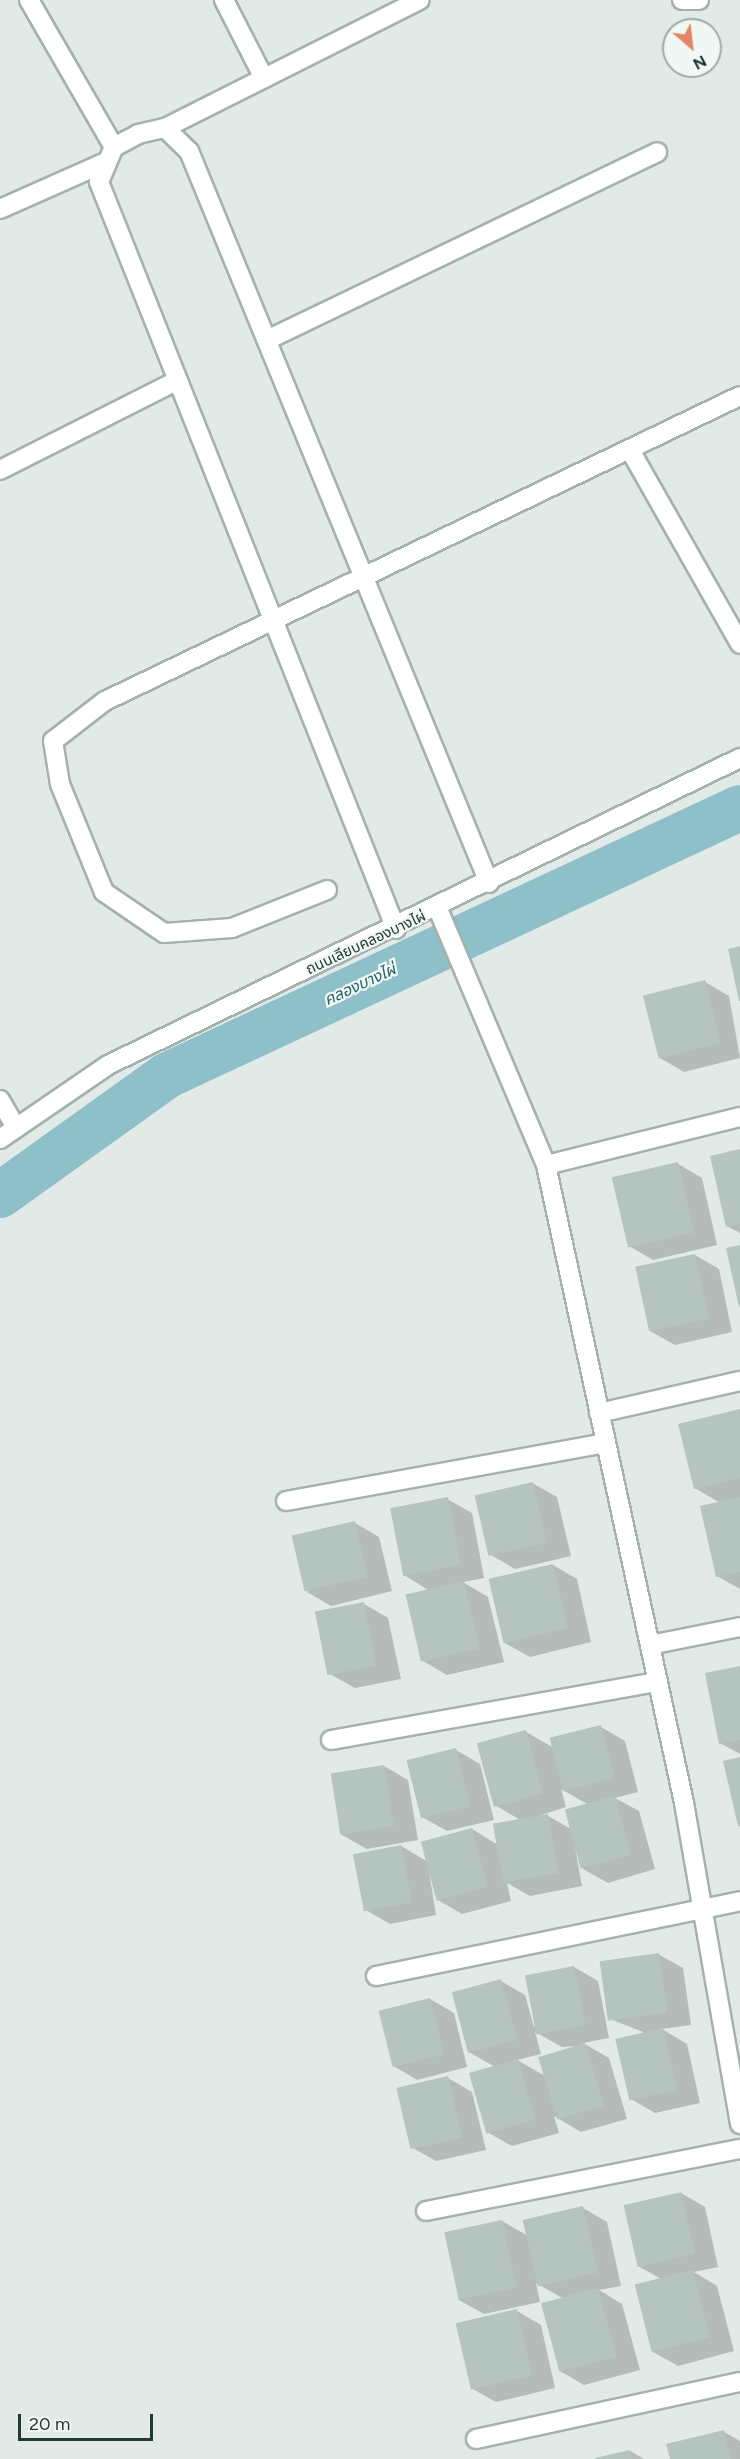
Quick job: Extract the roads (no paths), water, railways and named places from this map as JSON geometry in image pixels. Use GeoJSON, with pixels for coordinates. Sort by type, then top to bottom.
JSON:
{"type":"FeatureCollection","features":[{"type":"Feature","properties":{"kind":"street"},"geometry":{"type":"LineString","coordinates":[[29,0],[109,155],[99,182],[396,928]]}},
{"type":"Feature","properties":{"kind":"street"},"geometry":{"type":"LineString","coordinates":[[224,0],[264,78]]}},
{"type":"Feature","properties":{"kind":"street"},"geometry":{"type":"LineString","coordinates":[[0,209],[420,0]]}},
{"type":"Feature","properties":{"kind":"street"},"geometry":{"type":"LineString","coordinates":[[682,0],[699,0]]}},
{"type":"Feature","properties":{"kind":"street"},"geometry":{"type":"LineString","coordinates":[[165,128],[189,151],[489,883]]}},
{"type":"Feature","properties":{"kind":"street"},"geometry":{"type":"LineString","coordinates":[[267,340],[657,152]]}},
{"type":"Feature","properties":{"kind":"street"},"geometry":{"type":"LineString","coordinates":[[0,470],[178,380]]}},
{"type":"Feature","properties":{"kind":"street"},"geometry":{"type":"LineString","coordinates":[[327,890],[232,928],[164,933],[104,892],[60,784],[53,741],[105,701],[274,620],[366,580],[740,396]]}},
{"type":"Feature","properties":{"kind":"street"},"geometry":{"type":"LineString","coordinates":[[630,450],[740,644]]}},
{"type":"Feature","properties":{"kind":"street","name":"ถนนเลียบคลองบางไผ่"},"geometry":{"type":"LineString","coordinates":[[0,1139],[108,1065],[438,909],[740,758]]}},
{"type":"Feature","properties":{"kind":"street"},"geometry":{"type":"LineString","coordinates":[[438,909],[546,1165],[658,1682],[703,1908],[740,2124]]}},
{"type":"Feature","properties":{"kind":"street"},"geometry":{"type":"LineString","coordinates":[[0,1100],[16,1128]]}},
{"type":"Feature","properties":{"kind":"street"},"geometry":{"type":"LineString","coordinates":[[546,1165],[740,1117]]}},
{"type":"Feature","properties":{"kind":"street"},"geometry":{"type":"LineString","coordinates":[[599,1413],[740,1381]]}},
{"type":"Feature","properties":{"kind":"street"},"geometry":{"type":"LineString","coordinates":[[286,1500],[606,1443]]}},
{"type":"Feature","properties":{"kind":"street"},"geometry":{"type":"LineString","coordinates":[[650,1645],[740,1627]]}},
{"type":"Feature","properties":{"kind":"street"},"geometry":{"type":"LineString","coordinates":[[332,1740],[658,1682]]}},
{"type":"Feature","properties":{"kind":"street"},"geometry":{"type":"LineString","coordinates":[[376,1976],[740,1901]]}},
{"type":"Feature","properties":{"kind":"street"},"geometry":{"type":"LineString","coordinates":[[426,2211],[740,2149]]}},
{"type":"Feature","properties":{"kind":"street"},"geometry":{"type":"LineString","coordinates":[[477,2439],[740,2382]]}},
{"type":"Feature","properties":{"kind":"waterway","name":"คลองบางไผ่"},"geometry":{"type":"LineString","coordinates":[[0,1195],[166,1076],[740,808]]}}]}
